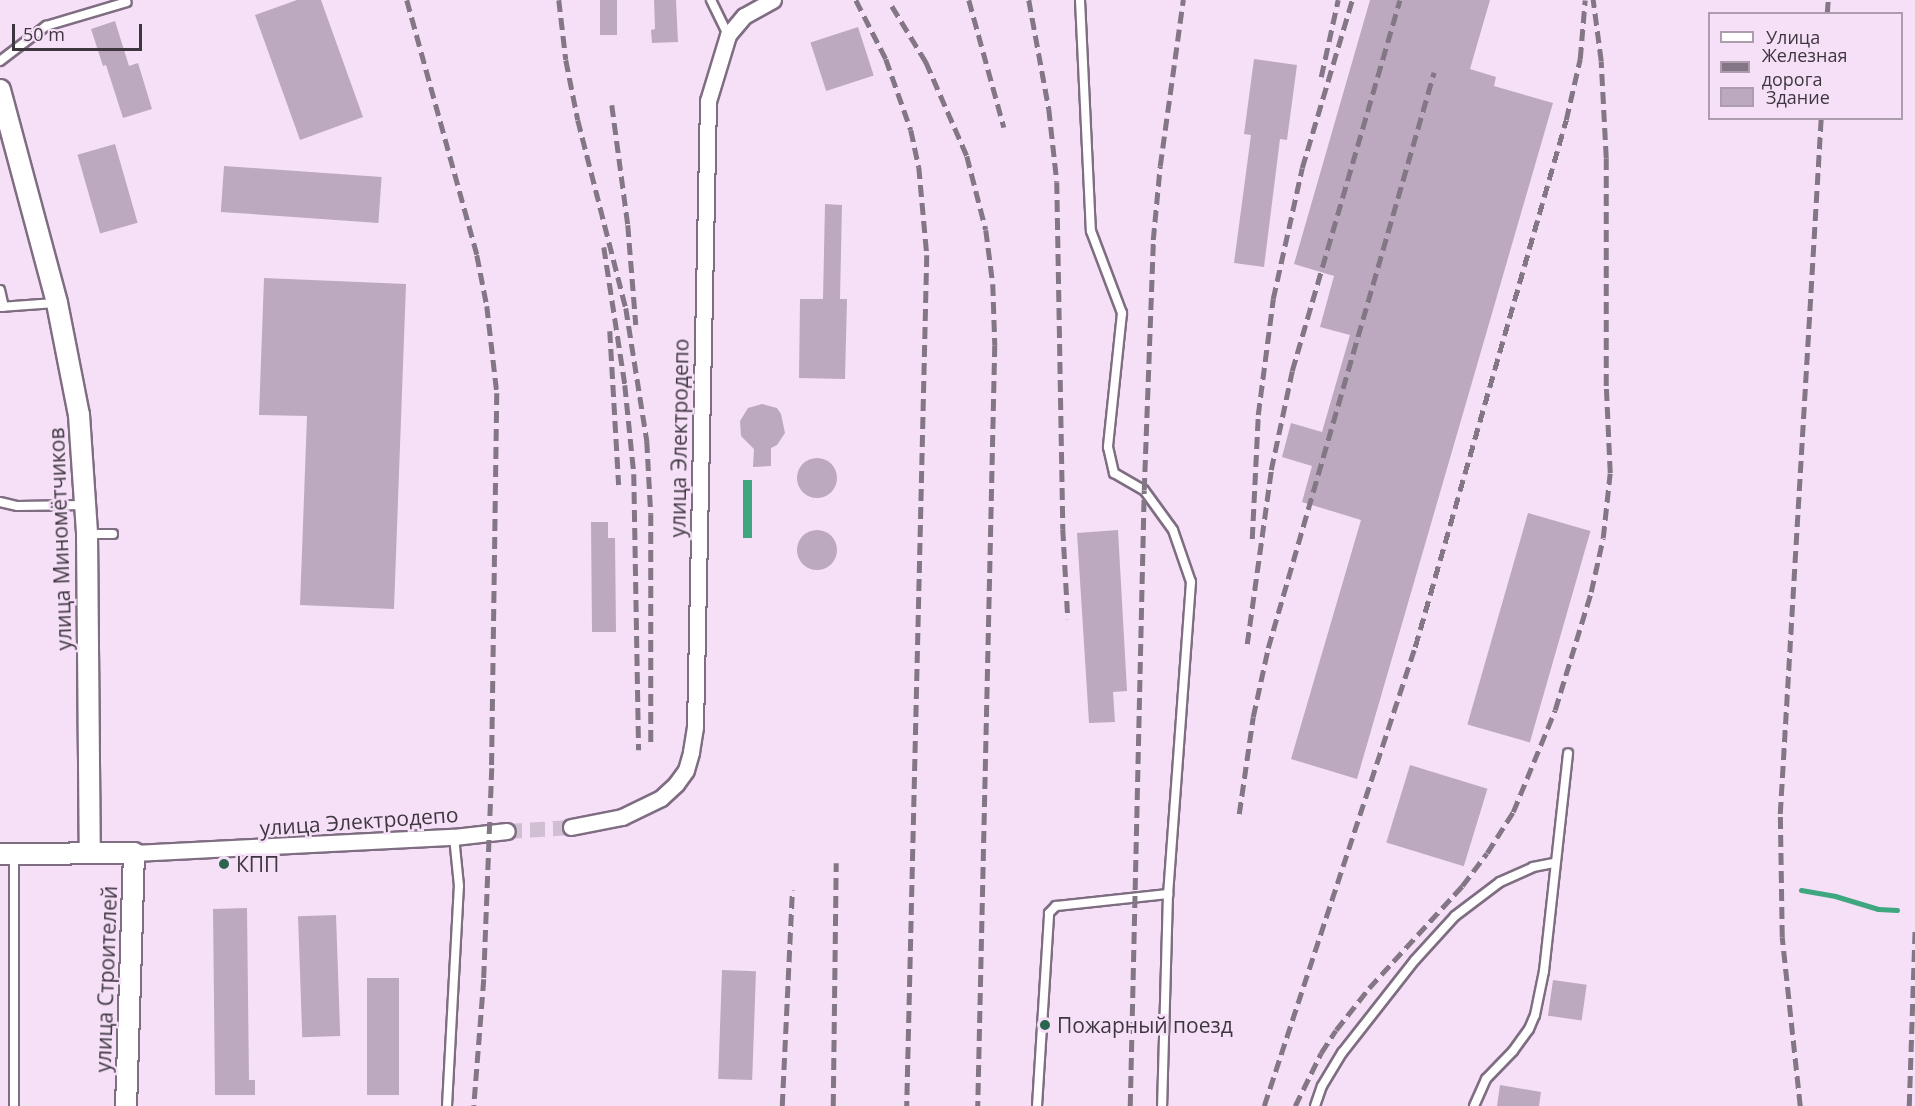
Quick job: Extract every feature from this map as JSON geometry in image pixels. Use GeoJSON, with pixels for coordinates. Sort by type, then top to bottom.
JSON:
{"type":"FeatureCollection","features":[{"type":"Feature","properties":{"kind":"street","name":"улица Электродепо"},"geometry":{"type":"LineString","coordinates":[[571,827],[622,817],[661,798],[676,784],[686,770],[691,752],[695,727],[706,124],[713,76],[728,35],[744,16],[773,0]]}},
{"type":"Feature","properties":{"kind":"street","name":"улица Миномётчиков"},"geometry":{"type":"LineString","coordinates":[[1,100],[57,303],[79,415],[87,534],[90,852]]}},
{"type":"Feature","properties":{"kind":"street","name":"улица Электродепо"},"geometry":{"type":"LineString","coordinates":[[134,853],[214,851],[454,837],[507,831]]}},
{"type":"Feature","properties":{"kind":"street"},"geometry":{"type":"LineString","coordinates":[[7,854],[134,853]]}},
{"type":"Feature","properties":{"kind":"street","name":"улица Строителей"},"geometry":{"type":"LineString","coordinates":[[126,1106],[134,853]]}},
{"type":"Feature","properties":{"kind":"lane"},"geometry":{"type":"LineString","coordinates":[[711,0],[728,35]]}},
{"type":"Feature","properties":{"kind":"lane"},"geometry":{"type":"LineString","coordinates":[[1080,0],[1091,231],[1122,314],[1108,447],[1114,473],[1144,490],[1173,530],[1191,582],[1168,894],[1162,1106]]}},
{"type":"Feature","properties":{"kind":"lane"},"geometry":{"type":"LineString","coordinates":[[0,61],[46,26],[127,2]]}},
{"type":"Feature","properties":{"kind":"lane"},"geometry":{"type":"LineString","coordinates":[[0,290],[2,307],[57,303]]}},
{"type":"Feature","properties":{"kind":"lane"},"geometry":{"type":"LineString","coordinates":[[0,502],[18,506],[86,505]]}},
{"type":"Feature","properties":{"kind":"lane"},"geometry":{"type":"LineString","coordinates":[[87,534],[113,534]]}},
{"type":"Feature","properties":{"kind":"lane"},"geometry":{"type":"LineString","coordinates":[[1474,1106],[1486,1079],[1522,1040],[1535,1015],[1544,971],[1554,863],[1568,753]]}},
{"type":"Feature","properties":{"kind":"lane"},"geometry":{"type":"LineString","coordinates":[[447,1106],[459,886],[454,837]]}},
{"type":"Feature","properties":{"kind":"lane"},"geometry":{"type":"LineString","coordinates":[[7,854],[14,1106]]}},
{"type":"Feature","properties":{"kind":"lane"},"geometry":{"type":"LineString","coordinates":[[1315,1106],[1330,1071],[1348,1046],[1415,960],[1455,916],[1500,882],[1533,867],[1554,863]]}},
{"type":"Feature","properties":{"kind":"lane"},"geometry":{"type":"LineString","coordinates":[[1037,1106],[1049,913],[1056,906],[1168,894]]}},
{"type":"Feature","properties":{"kind":"shaded area"},"geometry":{"type":"Polygon","coordinates":[[[743,480],[752,480],[752,538],[743,538],[743,480]]]}},
{"type":"Feature","properties":{"kind":"building"},"geometry":{"type":"Polygon","coordinates":[[[297,0],[321,0],[363,117],[300,140],[255,15],[297,0]]]}},
{"type":"Feature","properties":{"kind":"building"},"geometry":{"type":"Polygon","coordinates":[[[600,0],[617,0],[617,35],[600,35],[600,0]]]}},
{"type":"Feature","properties":{"kind":"building"},"geometry":{"type":"Polygon","coordinates":[[[654,0],[676,0],[678,42],[652,43],[651,30],[655,29],[654,0]]]}},
{"type":"Feature","properties":{"kind":"building"},"geometry":{"type":"Polygon","coordinates":[[[1370,0],[1490,0],[1470,69],[1496,77],[1494,86],[1553,103],[1357,779],[1291,759],[1361,520],[1302,502],[1312,466],[1282,457],[1291,423],[1322,432],[1350,335],[1320,327],[1334,276],[1294,264],[1370,0]]]}},
{"type":"Feature","properties":{"kind":"building"},"geometry":{"type":"Polygon","coordinates":[[[115,21],[129,66],[138,63],[152,109],[123,118],[106,65],[103,66],[91,29],[115,21]]]}},
{"type":"Feature","properties":{"kind":"building"},"geometry":{"type":"Polygon","coordinates":[[[858,27],[874,76],[826,91],[810,42],[858,27]]]}},
{"type":"Feature","properties":{"kind":"building"},"geometry":{"type":"Polygon","coordinates":[[[1254,59],[1297,65],[1287,140],[1280,139],[1264,267],[1234,263],[1251,135],[1244,134],[1254,59]]]}},
{"type":"Feature","properties":{"kind":"building"},"geometry":{"type":"Polygon","coordinates":[[[115,144],[138,223],[100,234],[78,155],[115,144]]]}},
{"type":"Feature","properties":{"kind":"building"},"geometry":{"type":"Polygon","coordinates":[[[224,166],[382,177],[378,223],[221,212],[224,166]]]}},
{"type":"Feature","properties":{"kind":"building"},"geometry":{"type":"Polygon","coordinates":[[[825,204],[842,205],[840,299],[847,299],[845,379],[799,378],[800,299],[823,299],[825,204]]]}},
{"type":"Feature","properties":{"kind":"building"},"geometry":{"type":"Polygon","coordinates":[[[264,278],[406,284],[394,609],[300,605],[307,416],[259,415],[264,278]]]}},
{"type":"Feature","properties":{"kind":"building"},"geometry":{"type":"Polygon","coordinates":[[[762,404],[777,408],[781,414],[785,433],[777,445],[771,448],[771,466],[753,467],[754,449],[741,436],[740,421],[748,408],[762,404]]]}},
{"type":"Feature","properties":{"kind":"building"},"geometry":{"type":"Polygon","coordinates":[[[817,458],[831,464],[837,478],[831,492],[817,498],[803,492],[797,478],[803,464],[817,458]]]}},
{"type":"Feature","properties":{"kind":"building"},"geometry":{"type":"Polygon","coordinates":[[[1528,513],[1590,531],[1530,742],[1467,724],[1528,513]]]}},
{"type":"Feature","properties":{"kind":"building"},"geometry":{"type":"Polygon","coordinates":[[[591,522],[608,522],[608,538],[615,538],[616,632],[592,632],[591,522]]]}},
{"type":"Feature","properties":{"kind":"building"},"geometry":{"type":"Polygon","coordinates":[[[817,530],[831,536],[837,550],[831,564],[817,570],[803,564],[797,550],[803,536],[817,530]]]}},
{"type":"Feature","properties":{"kind":"building"},"geometry":{"type":"Polygon","coordinates":[[[1118,530],[1127,691],[1113,692],[1115,722],[1089,723],[1077,533],[1118,530]]]}},
{"type":"Feature","properties":{"kind":"building"},"geometry":{"type":"Polygon","coordinates":[[[1410,765],[1487,789],[1464,866],[1386,842],[1410,765]]]}},
{"type":"Feature","properties":{"kind":"building"},"geometry":{"type":"Polygon","coordinates":[[[247,908],[249,1080],[255,1080],[255,1095],[215,1095],[213,909],[247,908]]]}},
{"type":"Feature","properties":{"kind":"building"},"geometry":{"type":"Polygon","coordinates":[[[336,915],[340,1036],[302,1037],[298,916],[336,915]]]}},
{"type":"Feature","properties":{"kind":"building"},"geometry":{"type":"Polygon","coordinates":[[[722,970],[756,971],[752,1080],[718,1079],[722,970]]]}},
{"type":"Feature","properties":{"kind":"building"},"geometry":{"type":"Polygon","coordinates":[[[367,978],[399,978],[399,1095],[367,1095],[367,978]]]}},
{"type":"Feature","properties":{"kind":"building"},"geometry":{"type":"Polygon","coordinates":[[[1553,980],[1587,985],[1582,1020],[1548,1016],[1553,980]]]}},
{"type":"Feature","properties":{"kind":"building"},"geometry":{"type":"Polygon","coordinates":[[[1500,1085],[1541,1092],[1539,1106],[1497,1106],[1500,1085]]]}},
{"type":"Feature","properties":{"kind":"waterway"},"geometry":{"type":"LineString","coordinates":[[1801,890],[1835,896],[1878,909],[1897,910]]}},
{"type":"Feature","properties":{"kind":"tunnel"},"geometry":{"type":"LineString","coordinates":[[507,831],[571,827]]}},
{"type":"Feature","properties":{"kind":"railway"},"geometry":{"type":"LineString","coordinates":[[407,0],[477,255],[487,306],[497,393],[492,768],[484,979],[474,1106]]}},
{"type":"Feature","properties":{"kind":"railway"},"geometry":{"type":"LineString","coordinates":[[559,0],[566,60],[578,120],[626,308],[647,441],[651,514],[651,742]]}},
{"type":"Feature","properties":{"kind":"railway"},"geometry":{"type":"LineString","coordinates":[[856,0],[886,59],[911,130],[919,167],[927,255],[907,1106]]}},
{"type":"Feature","properties":{"kind":"railway"},"geometry":{"type":"LineString","coordinates":[[969,0],[1004,127]]}},
{"type":"Feature","properties":{"kind":"railway"},"geometry":{"type":"LineString","coordinates":[[1029,0],[1049,109],[1057,182],[1063,529],[1068,619]]}},
{"type":"Feature","properties":{"kind":"railway"},"geometry":{"type":"LineString","coordinates":[[1130,1106],[1144,490],[1153,240],[1160,166],[1183,0]]}},
{"type":"Feature","properties":{"kind":"railway"},"geometry":{"type":"LineString","coordinates":[[1321,77],[1338,0]]}},
{"type":"Feature","properties":{"kind":"railway"},"geometry":{"type":"LineString","coordinates":[[1252,539],[1258,415],[1273,299],[1302,168],[1352,0]]}},
{"type":"Feature","properties":{"kind":"railway"},"geometry":{"type":"LineString","coordinates":[[1247,644],[1271,470],[1292,371],[1400,0]]}},
{"type":"Feature","properties":{"kind":"railway"},"geometry":{"type":"LineString","coordinates":[[1264,1106],[1415,647],[1566,120],[1580,59],[1585,0]]}},
{"type":"Feature","properties":{"kind":"railway"},"geometry":{"type":"LineString","coordinates":[[1295,1106],[1321,1053],[1336,1030],[1369,988],[1462,886],[1487,853],[1513,812],[1555,710],[1591,592],[1603,538],[1610,473],[1606,386],[1606,158],[1601,61],[1593,0]]}},
{"type":"Feature","properties":{"kind":"railway"},"geometry":{"type":"LineString","coordinates":[[1827,12],[1828,0]]}},
{"type":"Feature","properties":{"kind":"railway"},"geometry":{"type":"LineString","coordinates":[[892,6],[926,62],[967,156],[986,230],[993,284],[995,345],[978,1106]]}},
{"type":"Feature","properties":{"kind":"railway"},"geometry":{"type":"LineString","coordinates":[[1239,814],[1253,717],[1268,648],[1434,72]]}},
{"type":"Feature","properties":{"kind":"railway"},"geometry":{"type":"LineString","coordinates":[[612,105],[628,225],[636,325]]}},
{"type":"Feature","properties":{"kind":"railway"},"geometry":{"type":"LineString","coordinates":[[1800,1106],[1782,937],[1780,814],[1821,120]]}},
{"type":"Feature","properties":{"kind":"railway"},"geometry":{"type":"LineString","coordinates":[[604,247],[625,385],[634,474],[639,750]]}},
{"type":"Feature","properties":{"kind":"railway"},"geometry":{"type":"LineString","coordinates":[[610,331],[619,485]]}},
{"type":"Feature","properties":{"kind":"railway"},"geometry":{"type":"LineString","coordinates":[[833,1106],[836,863]]}},
{"type":"Feature","properties":{"kind":"railway"},"geometry":{"type":"LineString","coordinates":[[782,1106],[792,890]]}},
{"type":"Feature","properties":{"kind":"railway"},"geometry":{"type":"LineString","coordinates":[[1909,1106],[1915,929]]}},
{"type":"Feature","properties":{"kind":"place","name":"КПП"},"geometry":{"type":"Point","coordinates":[224,864]}},
{"type":"Feature","properties":{"kind":"place","name":"Пожарный поезд"},"geometry":{"type":"Point","coordinates":[1045,1025]}}]}
